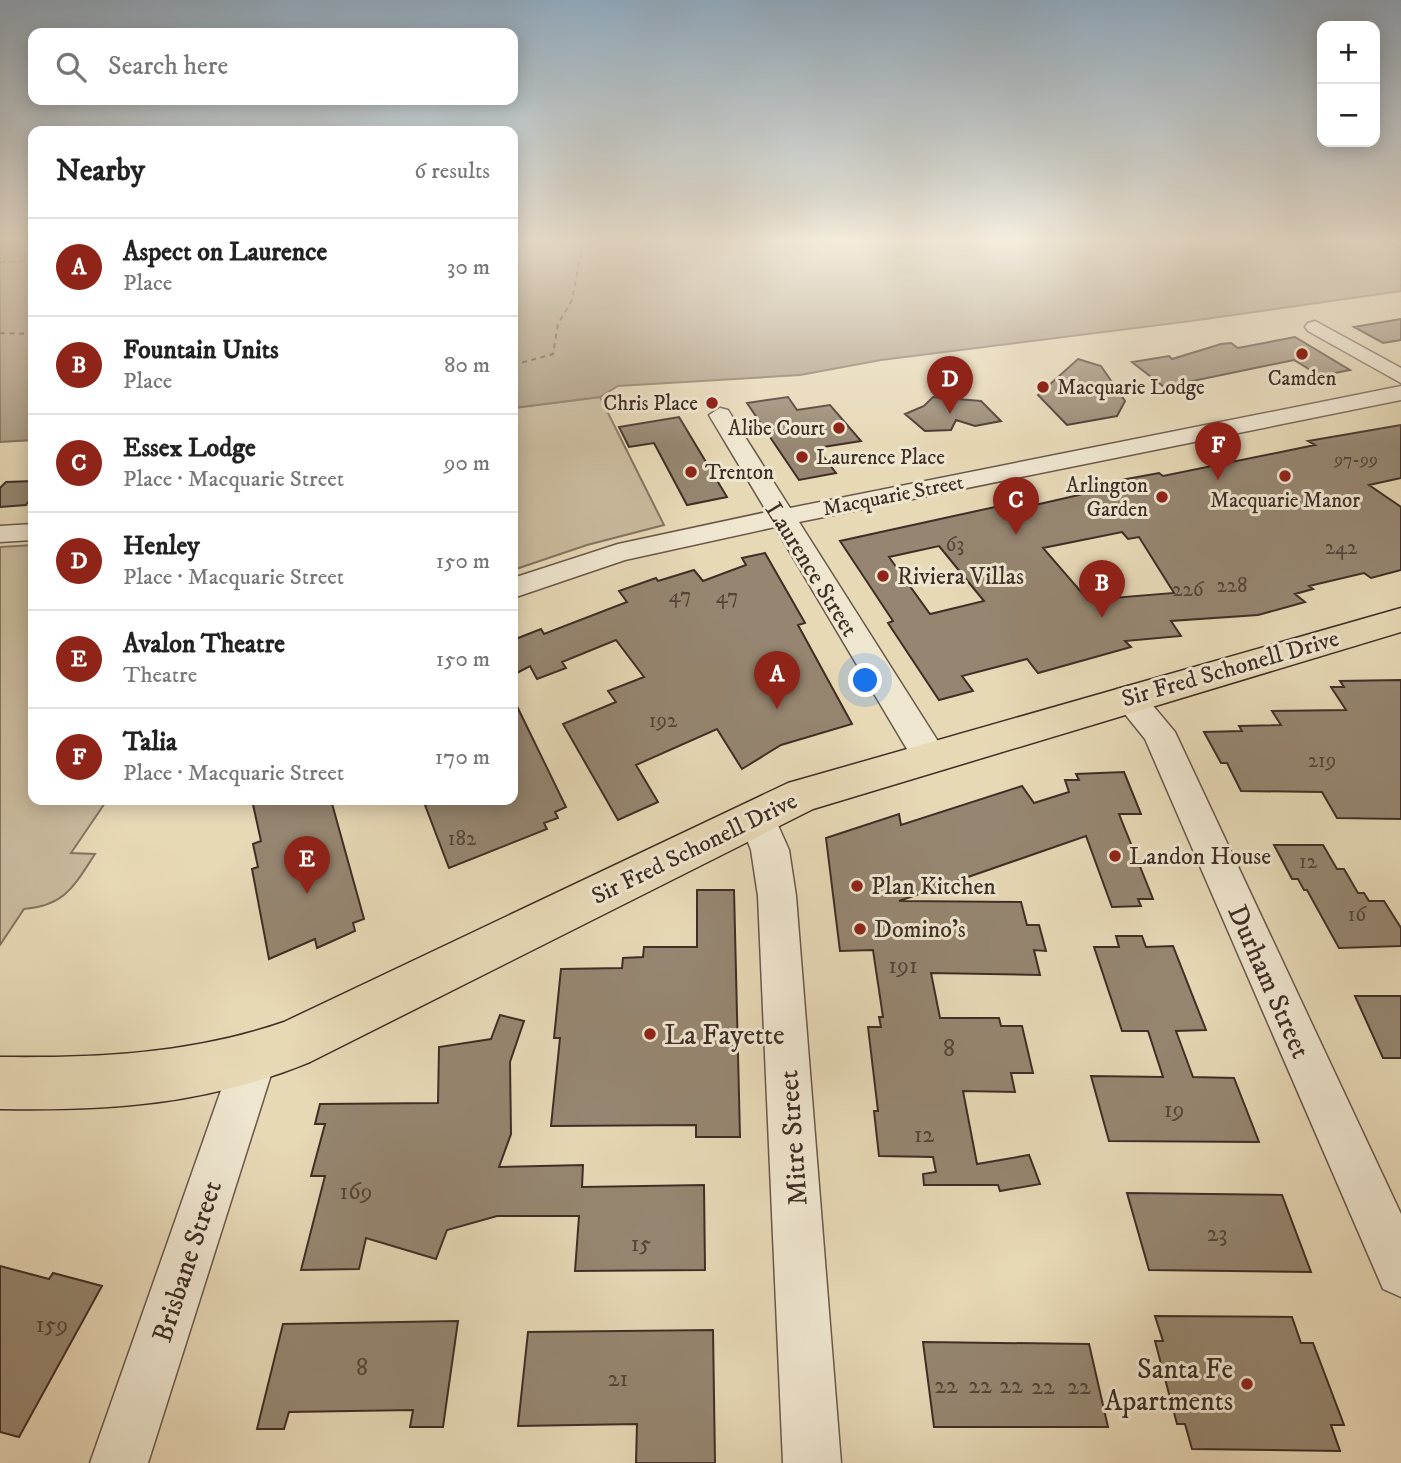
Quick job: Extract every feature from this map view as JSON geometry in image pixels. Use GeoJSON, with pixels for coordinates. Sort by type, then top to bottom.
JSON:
{"type":"FeatureCollection","features":[{"type":"Feature","properties":{"kind":"main road","name":"Sir Fred Schonell Drive"},"geometry":{"type":"LineString","coordinates":[[0,1083],[130,1083],[204,1072],[254,1059],[303,1039],[802,795],[1401,620]]}},
{"type":"Feature","properties":{"kind":"street"},"geometry":{"type":"LineString","coordinates":[[1315,327],[1401,377]]}},
{"type":"Feature","properties":{"kind":"street","name":"Macquarie Street"},"geometry":{"type":"LineString","coordinates":[[518,587],[618,553],[1401,393]]}},
{"type":"Feature","properties":{"kind":"street","name":"Laurence Street"},"geometry":{"type":"LineString","coordinates":[[720,415],[780,518],[929,756]]}},
{"type":"Feature","properties":{"kind":"street"},"geometry":{"type":"LineString","coordinates":[[0,534],[28,532]]}},
{"type":"Feature","properties":{"kind":"street","name":"Durham Street"},"geometry":{"type":"LineString","coordinates":[[1128,698],[1158,732],[1401,1271]]}},
{"type":"Feature","properties":{"kind":"street","name":"Mitre Street"},"geometry":{"type":"LineString","coordinates":[[756,816],[770,850],[777,896],[812,1463]]}},
{"type":"Feature","properties":{"kind":"street","name":"Brisbane Street"},"geometry":{"type":"LineString","coordinates":[[119,1463],[254,1059]]}},
{"type":"Feature","properties":{"kind":"shaded area"},"geometry":{"type":"Polygon","coordinates":[[[0,309],[28,309],[28,440],[0,442],[0,309]]]}},
{"type":"Feature","properties":{"kind":"shaded area"},"geometry":{"type":"Polygon","coordinates":[[[518,309],[1273,309],[881,360],[800,375],[618,386],[600,397],[518,407],[518,309]]]}},
{"type":"Feature","properties":{"kind":"shaded area"},"geometry":{"type":"Polygon","coordinates":[[[600,397],[664,525],[587,545],[518,568],[518,407],[600,397]]]}},
{"type":"Feature","properties":{"kind":"shaded area"},"geometry":{"type":"Polygon","coordinates":[[[28,545],[28,805],[104,805],[71,853],[95,854],[81,876],[59,899],[24,909],[0,945],[0,547],[28,545]]]}},
{"type":"Feature","properties":{"kind":"building"},"geometry":{"type":"Polygon","coordinates":[[[1401,319],[1401,340],[1383,343],[1354,327],[1401,319]]]}},
{"type":"Feature","properties":{"kind":"building"},"geometry":{"type":"Polygon","coordinates":[[[1295,337],[1350,370],[1320,376],[1294,360],[1164,387],[1132,362],[1169,356],[1172,359],[1221,344],[1231,343],[1238,348],[1295,337]]]}},
{"type":"Feature","properties":{"kind":"building"},"geometry":{"type":"Polygon","coordinates":[[[1078,359],[1101,366],[1125,401],[1117,416],[1067,425],[1038,395],[1078,359]]]}},
{"type":"Feature","properties":{"kind":"building"},"geometry":{"type":"Polygon","coordinates":[[[788,397],[797,410],[830,405],[861,441],[817,448],[836,473],[799,480],[747,403],[788,397]]]}},
{"type":"Feature","properties":{"kind":"building"},"geometry":{"type":"Polygon","coordinates":[[[933,397],[981,401],[1001,421],[975,426],[956,420],[951,430],[925,431],[905,414],[924,406],[933,397]]]}},
{"type":"Feature","properties":{"kind":"building","name":"Trenton"},"geometry":{"type":"Polygon","coordinates":[[[679,417],[727,497],[687,505],[654,443],[629,447],[619,427],[679,417]]]}},
{"type":"Feature","properties":{"kind":"building"},"geometry":{"type":"Polygon","coordinates":[[[1401,425],[1401,478],[1369,485],[1401,507],[1401,570],[1371,578],[1364,573],[1309,586],[1313,589],[1295,594],[1305,602],[1258,615],[1171,621],[1181,636],[1125,641],[1131,647],[1038,673],[1027,659],[962,676],[973,691],[939,700],[888,623],[893,621],[840,541],[1004,505],[1009,511],[1079,495],[1073,490],[1099,484],[1159,473],[1163,476],[1315,445],[1308,441],[1401,425]],[[1122,532],[1043,548],[1088,600],[1174,593],[1139,537],[1128,539],[1122,532]],[[939,546],[889,557],[930,614],[984,601],[939,546]]]}},
{"type":"Feature","properties":{"kind":"building"},"geometry":{"type":"Polygon","coordinates":[[[28,481],[26,505],[0,507],[0,488],[6,482],[28,481]]]}},
{"type":"Feature","properties":{"kind":"building"},"geometry":{"type":"Polygon","coordinates":[[[765,553],[805,623],[798,625],[852,724],[781,745],[742,769],[717,729],[636,765],[658,802],[618,820],[563,724],[616,702],[608,691],[644,677],[616,640],[562,662],[566,668],[537,679],[530,666],[518,672],[518,638],[541,629],[544,634],[627,602],[619,591],[656,578],[658,581],[694,570],[703,581],[746,565],[742,558],[765,553]]]}},
{"type":"Feature","properties":{"kind":"building"},"geometry":{"type":"Polygon","coordinates":[[[1401,680],[1401,819],[1337,818],[1322,792],[1241,791],[1227,763],[1221,763],[1204,732],[1242,731],[1239,726],[1281,725],[1272,711],[1346,710],[1331,687],[1344,687],[1340,681],[1401,680]]]}},
{"type":"Feature","properties":{"kind":"building"},"geometry":{"type":"Polygon","coordinates":[[[518,708],[566,807],[555,812],[558,818],[544,823],[547,829],[449,868],[425,805],[518,805],[518,708]]]}},
{"type":"Feature","properties":{"kind":"building"},"geometry":{"type":"Polygon","coordinates":[[[1124,772],[1141,814],[1119,814],[1153,899],[1138,899],[1141,906],[1112,907],[1086,836],[899,901],[1021,902],[1027,925],[1039,925],[1046,951],[1034,950],[1040,975],[931,973],[940,1018],[999,1018],[1001,1026],[1022,1026],[1033,1073],[1011,1073],[1015,1092],[963,1091],[977,1164],[1029,1155],[1040,1184],[1000,1191],[998,1185],[924,1185],[923,1174],[936,1172],[933,1157],[879,1156],[874,1111],[878,1111],[868,1027],[881,1027],[879,1017],[883,1017],[873,950],[840,951],[826,838],[899,814],[901,825],[1022,786],[1034,803],[1069,792],[1065,780],[1079,780],[1076,774],[1124,772]]]}},
{"type":"Feature","properties":{"kind":"building"},"geometry":{"type":"Polygon","coordinates":[[[253,805],[332,805],[364,919],[353,923],[355,931],[317,948],[315,939],[269,959],[252,869],[258,867],[253,844],[261,841],[253,805]]]}},
{"type":"Feature","properties":{"kind":"building"},"geometry":{"type":"Polygon","coordinates":[[[1274,845],[1323,845],[1337,869],[1344,869],[1358,893],[1364,893],[1369,901],[1384,901],[1401,928],[1401,946],[1339,948],[1307,890],[1304,890],[1298,879],[1292,879],[1274,845]]]}},
{"type":"Feature","properties":{"kind":"building"},"geometry":{"type":"Polygon","coordinates":[[[697,890],[734,890],[740,1137],[696,1137],[696,1125],[551,1126],[560,1038],[554,1038],[561,969],[622,968],[623,958],[643,957],[644,947],[697,947],[697,890]]]}},
{"type":"Feature","properties":{"kind":"building"},"geometry":{"type":"Polygon","coordinates":[[[1116,936],[1142,936],[1146,947],[1173,946],[1206,1030],[1176,1031],[1193,1077],[1234,1078],[1259,1142],[1109,1141],[1091,1076],[1163,1077],[1148,1031],[1122,1031],[1094,947],[1119,947],[1116,936]]]}},
{"type":"Feature","properties":{"kind":"building"},"geometry":{"type":"Polygon","coordinates":[[[1355,996],[1401,996],[1401,1058],[1383,1058],[1355,996]]]}},
{"type":"Feature","properties":{"kind":"building"},"geometry":{"type":"Polygon","coordinates":[[[500,1015],[524,1021],[510,1062],[511,1134],[499,1167],[583,1165],[582,1187],[704,1185],[705,1270],[575,1271],[579,1216],[497,1216],[447,1230],[436,1259],[366,1238],[359,1269],[301,1270],[325,1176],[311,1176],[325,1124],[315,1124],[320,1104],[438,1103],[439,1047],[491,1039],[500,1015]]]}},
{"type":"Feature","properties":{"kind":"building"},"geometry":{"type":"Polygon","coordinates":[[[1127,1193],[1282,1195],[1311,1272],[1149,1270],[1127,1193]]]}},
{"type":"Feature","properties":{"kind":"building"},"geometry":{"type":"Polygon","coordinates":[[[0,1266],[49,1279],[53,1273],[102,1286],[19,1437],[0,1432],[0,1266]]]}},
{"type":"Feature","properties":{"kind":"building","name":"Santa Fe Apartments"},"geometry":{"type":"Polygon","coordinates":[[[1155,1316],[1292,1317],[1301,1343],[1313,1343],[1344,1425],[1331,1425],[1340,1451],[1192,1449],[1185,1424],[1177,1424],[1155,1341],[1163,1341],[1155,1316]]]}},
{"type":"Feature","properties":{"kind":"building"},"geometry":{"type":"Polygon","coordinates":[[[458,1321],[443,1427],[410,1427],[413,1410],[289,1412],[284,1429],[257,1429],[283,1324],[458,1321]]]}},
{"type":"Feature","properties":{"kind":"building"},"geometry":{"type":"Polygon","coordinates":[[[713,1330],[715,1463],[636,1463],[637,1424],[518,1426],[528,1332],[713,1330]]]}},
{"type":"Feature","properties":{"kind":"building"},"geometry":{"type":"Polygon","coordinates":[[[923,1342],[1089,1344],[1108,1427],[934,1427],[923,1342]]]}},
{"type":"Feature","properties":{"kind":"ferry route"},"geometry":{"type":"LineString","coordinates":[[518,364],[553,354],[558,324],[567,309]]}},
{"type":"Feature","properties":{"kind":"ferry route"},"geometry":{"type":"LineString","coordinates":[[0,333],[28,334]]}},
{"type":"Feature","properties":{"kind":"place","name":"Camden"},"geometry":{"type":"Point","coordinates":[1302,354]}},
{"type":"Feature","properties":{"kind":"place","name":"Macquarie Lodge"},"geometry":{"type":"Point","coordinates":[1043,387]}},
{"type":"Feature","properties":{"kind":"place","name":"Chris Place"},"geometry":{"type":"Point","coordinates":[712,403]}},
{"type":"Feature","properties":{"kind":"place","name":"Henley"},"geometry":{"type":"Point","coordinates":[950,414]}},
{"type":"Feature","properties":{"kind":"place","name":"Alibe Court"},"geometry":{"type":"Point","coordinates":[839,428]}},
{"type":"Feature","properties":{"kind":"place","name":"Laurence Place"},"geometry":{"type":"Point","coordinates":[802,457]}},
{"type":"Feature","properties":{"kind":"place","name":"Trenton"},"geometry":{"type":"Point","coordinates":[691,472]}},
{"type":"Feature","properties":{"kind":"place","name":"Macquarie Manor"},"geometry":{"type":"Point","coordinates":[1285,476]}},
{"type":"Feature","properties":{"kind":"place","name":"Talia"},"geometry":{"type":"Point","coordinates":[1218,480]}},
{"type":"Feature","properties":{"kind":"place","name":"Arlington Garden"},"geometry":{"type":"Point","coordinates":[1162,497]}},
{"type":"Feature","properties":{"kind":"place","name":"Essex Lodge"},"geometry":{"type":"Point","coordinates":[1016,535]}},
{"type":"Feature","properties":{"kind":"place","name":"Riviera Villas"},"geometry":{"type":"Point","coordinates":[883,576]}},
{"type":"Feature","properties":{"kind":"place","name":"Fountain Units"},"geometry":{"type":"Point","coordinates":[1102,618]}},
{"type":"Feature","properties":{"kind":"place","name":"Aspect on Laurence"},"geometry":{"type":"Point","coordinates":[777,709]}},
{"type":"Feature","properties":{"kind":"place","name":"Landon House"},"geometry":{"type":"Point","coordinates":[1115,856]}},
{"type":"Feature","properties":{"kind":"place","name":"Plan Kitchen"},"geometry":{"type":"Point","coordinates":[857,886]}},
{"type":"Feature","properties":{"kind":"place","name":"Avalon Theatre"},"geometry":{"type":"Point","coordinates":[307,894]}},
{"type":"Feature","properties":{"kind":"place","name":"Domino's"},"geometry":{"type":"Point","coordinates":[860,929]}},
{"type":"Feature","properties":{"kind":"place","name":"La Fayette"},"geometry":{"type":"Point","coordinates":[650,1034]}},
{"type":"Feature","properties":{"kind":"place","name":"Santa Fe Apartments"},"geometry":{"type":"Point","coordinates":[1247,1384]}}]}
